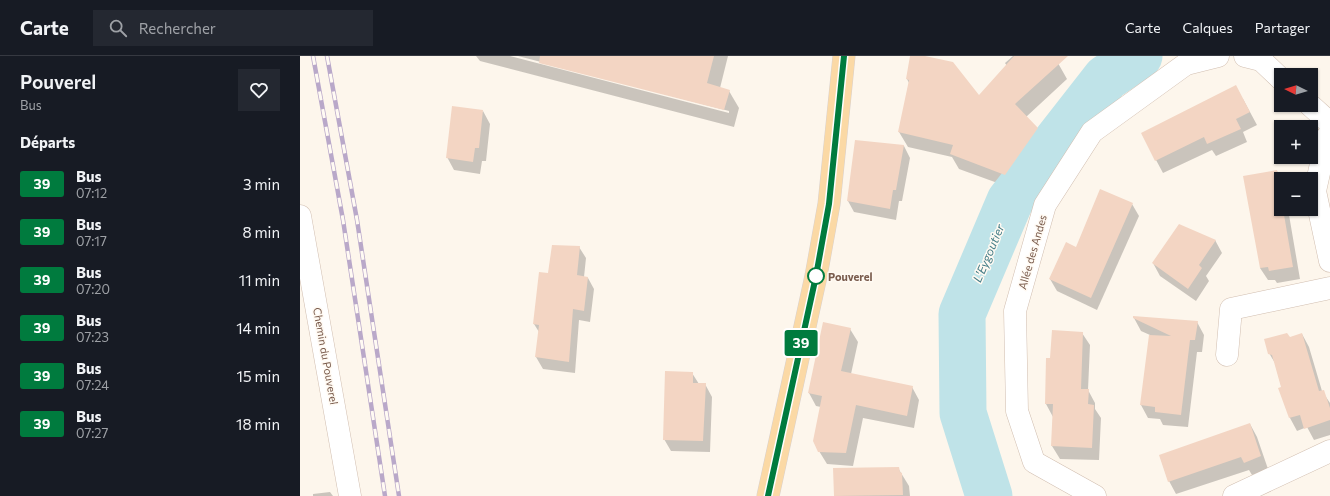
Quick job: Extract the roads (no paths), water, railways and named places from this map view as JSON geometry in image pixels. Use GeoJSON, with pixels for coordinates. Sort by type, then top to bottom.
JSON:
{"type":"FeatureCollection","features":[{"type":"Feature","properties":{"kind":"main road"},"geometry":{"type":"LineString","coordinates":[[768,496],[816,276],[829,204],[844,56]]}},
{"type":"Feature","properties":{"kind":"street","name":"Allée des Andes"},"geometry":{"type":"LineString","coordinates":[[1095,496],[1034,462],[1017,411],[1015,311],[1019,296],[1045,205],[1092,132],[1186,64],[1218,56]]}},
{"type":"Feature","properties":{"kind":"street"},"geometry":{"type":"LineString","coordinates":[[1245,56],[1261,60],[1274,72]]}},
{"type":"Feature","properties":{"kind":"street"},"geometry":{"type":"LineString","coordinates":[[1318,112],[1330,123]]}},
{"type":"Feature","properties":{"kind":"street"},"geometry":{"type":"LineString","coordinates":[[1330,133],[1327,137],[1315,191],[1330,261]]}},
{"type":"Feature","properties":{"kind":"street","name":"Chemin du Pouverel"},"geometry":{"type":"LineString","coordinates":[[300,216],[350,496]]}},
{"type":"Feature","properties":{"kind":"street"},"geometry":{"type":"LineString","coordinates":[[1227,355],[1231,309],[1330,288]]}},
{"type":"Feature","properties":{"kind":"street"},"geometry":{"type":"LineString","coordinates":[[1234,496],[1330,451]]}},
{"type":"Feature","properties":{"kind":"waterway","name":"L'Eygoutier"},"geometry":{"type":"LineString","coordinates":[[989,496],[963,413],[962,314],[1010,201],[1106,78],[1139,56]]}},
{"type":"Feature","properties":{"kind":"railway"},"geometry":{"type":"LineString","coordinates":[[313,56],[343,220],[385,496]]}},
{"type":"Feature","properties":{"kind":"railway"},"geometry":{"type":"LineString","coordinates":[[327,56],[357,220],[399,496]]}},
{"type":"Feature","properties":{"kind":"place","name":"Pouverel"},"geometry":{"type":"Point","coordinates":[816,276]}}]}
